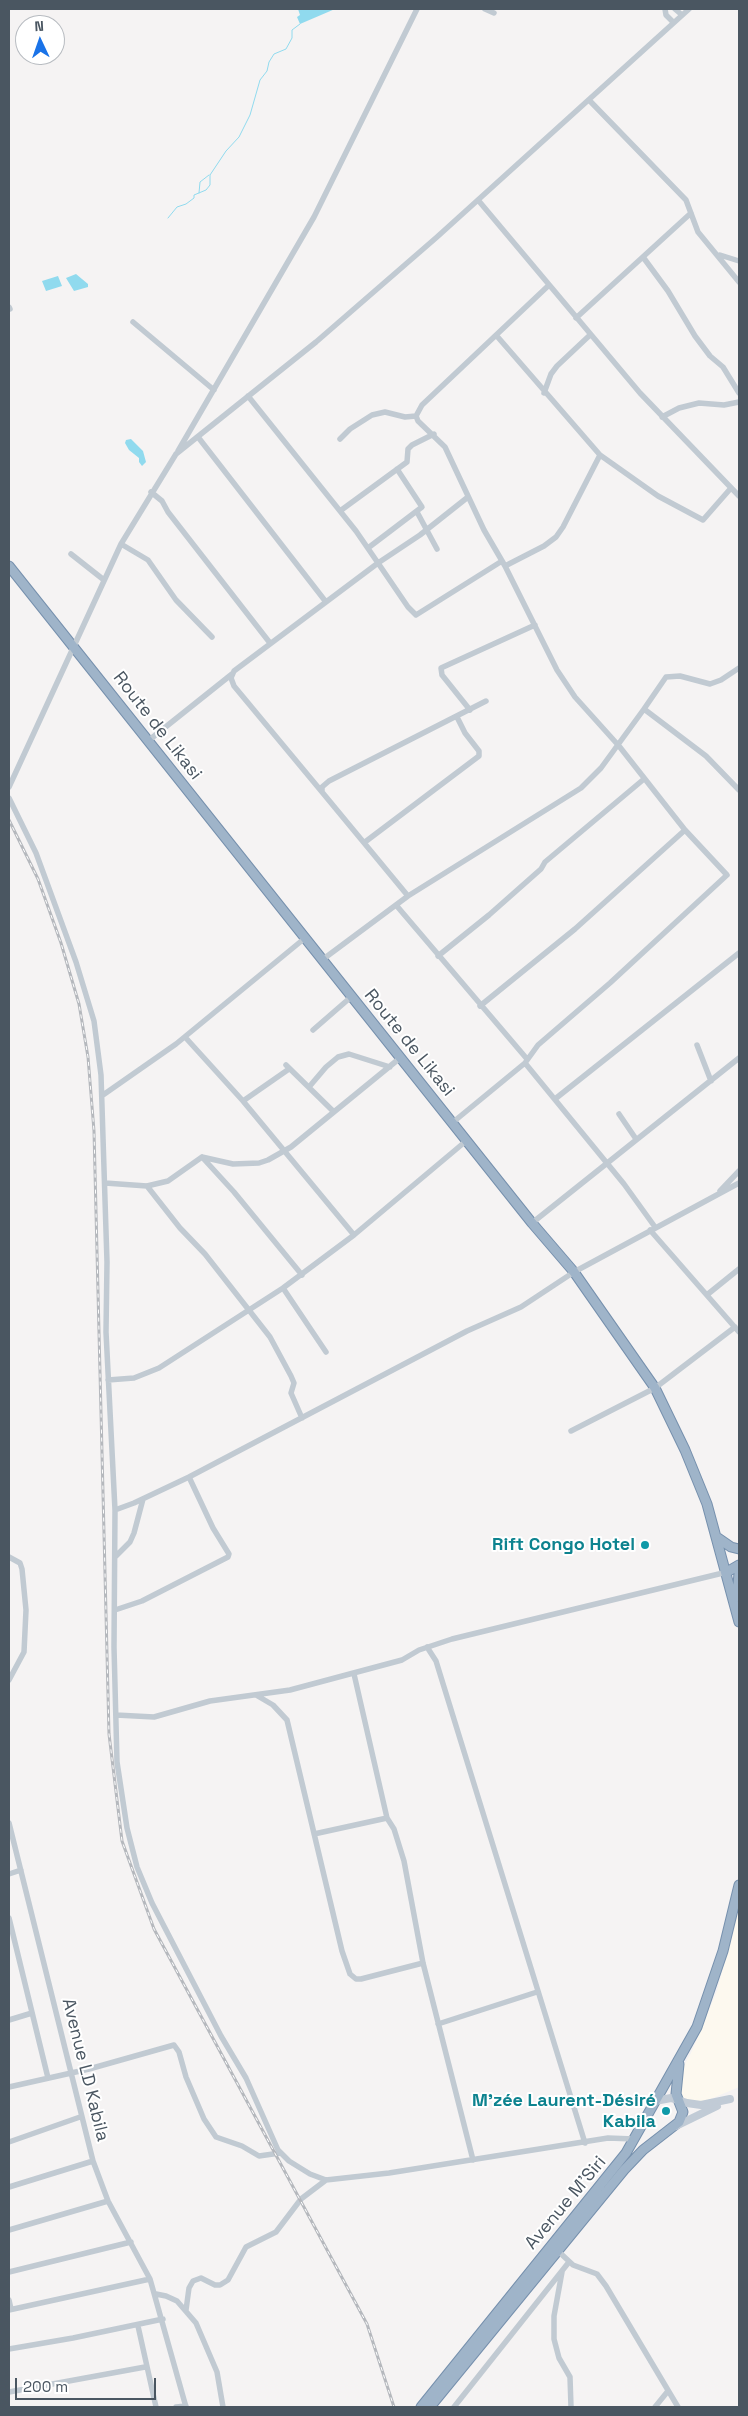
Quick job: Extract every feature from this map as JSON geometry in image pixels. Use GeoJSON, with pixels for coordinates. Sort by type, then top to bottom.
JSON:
{"type":"FeatureCollection","features":[{"type":"Feature","properties":{"kind":"highway","name":"Route de Likasi"},"geometry":{"type":"LineString","coordinates":[[9,566],[466,1141],[574,1272],[655,1388],[697,1478],[718,1538],[727,1572]]}},
{"type":"Feature","properties":{"kind":"highway"},"geometry":{"type":"LineString","coordinates":[[718,1538],[730,1547],[739,1549]]}},
{"type":"Feature","properties":{"kind":"highway"},"geometry":{"type":"LineString","coordinates":[[739,1565],[727,1572],[739,1622]]}},
{"type":"Feature","properties":{"kind":"highway"},"geometry":{"type":"LineString","coordinates":[[736,1607],[739,1573]]}},
{"type":"Feature","properties":{"kind":"highway","name":"Avenue M'Siri"},"geometry":{"type":"LineString","coordinates":[[421,2407],[619,2165],[642,2128],[697,2027],[715,1977],[739,1885]]}},
{"type":"Feature","properties":{"kind":"highway"},"geometry":{"type":"LineString","coordinates":[[674,2127],[683,2112],[676,2088],[679,2060]]}},
{"type":"Feature","properties":{"kind":"highway","name":"Avenue M'Siri"},"geometry":{"type":"LineString","coordinates":[[430,2407],[559,2252],[624,2170],[656,2139],[674,2127]]}},
{"type":"Feature","properties":{"kind":"highway"},"geometry":{"type":"LineString","coordinates":[[642,2128],[640,2137],[642,2141],[650,2142],[656,2139]]}},
{"type":"Feature","properties":{"kind":"main road"},"geometry":{"type":"LineString","coordinates":[[674,2127],[739,2096]]}},
{"type":"Feature","properties":{"kind":"main road"},"geometry":{"type":"LineString","coordinates":[[655,2101],[664,2098],[697,2105],[730,2099]]}},
{"type":"Feature","properties":{"kind":"street"},"geometry":{"type":"LineString","coordinates":[[9,785],[121,544],[214,390],[318,210],[417,9]]}},
{"type":"Feature","properties":{"kind":"street"},"geometry":{"type":"LineString","coordinates":[[485,9],[494,13]]}},
{"type":"Feature","properties":{"kind":"street"},"geometry":{"type":"LineString","coordinates":[[666,9],[666,15],[673,22]]}},
{"type":"Feature","properties":{"kind":"street"},"geometry":{"type":"LineString","coordinates":[[675,9],[682,15]]}},
{"type":"Feature","properties":{"kind":"street"},"geometry":{"type":"LineString","coordinates":[[176,454],[316,342],[478,200],[689,9]]}},
{"type":"Feature","properties":{"kind":"street"},"geometry":{"type":"LineString","coordinates":[[590,100],[686,200],[698,232],[739,282]]}},
{"type":"Feature","properties":{"kind":"street"},"geometry":{"type":"LineString","coordinates":[[478,200],[548,286],[662,417],[739,496]]}},
{"type":"Feature","properties":{"kind":"street"},"geometry":{"type":"LineString","coordinates":[[576,318],[691,213]]}},
{"type":"Feature","properties":{"kind":"street"},"geometry":{"type":"LineString","coordinates":[[717,254],[739,261]]}},
{"type":"Feature","properties":{"kind":"street"},"geometry":{"type":"LineString","coordinates":[[643,257],[668,291],[695,336],[710,356],[724,367],[739,393]]}},
{"type":"Feature","properties":{"kind":"street"},"geometry":{"type":"LineString","coordinates":[[416,416],[422,405],[548,286]]}},
{"type":"Feature","properties":{"kind":"street"},"geometry":{"type":"LineString","coordinates":[[133,322],[214,390]]}},
{"type":"Feature","properties":{"kind":"street"},"geometry":{"type":"LineString","coordinates":[[496,335],[544,393],[600,455],[658,496],[701,520],[731,488]]}},
{"type":"Feature","properties":{"kind":"street"},"geometry":{"type":"LineString","coordinates":[[544,393],[557,366],[590,335]]}},
{"type":"Feature","properties":{"kind":"street"},"geometry":{"type":"LineString","coordinates":[[248,396],[340,511],[408,607],[416,615],[504,564],[544,546],[556,537],[600,455]]}},
{"type":"Feature","properties":{"kind":"street"},"geometry":{"type":"LineString","coordinates":[[662,417],[679,408],[699,403],[724,405],[739,402]]}},
{"type":"Feature","properties":{"kind":"street"},"geometry":{"type":"LineString","coordinates":[[340,439],[350,429],[372,415],[385,412],[405,417],[416,416]]}},
{"type":"Feature","properties":{"kind":"street"},"geometry":{"type":"LineString","coordinates":[[416,416],[418,421],[434,434],[445,447],[468,498],[558,670],[576,697],[619,746],[685,830],[727,875],[610,983],[538,1045],[526,1061],[452,1123]]}},
{"type":"Feature","properties":{"kind":"street"},"geometry":{"type":"LineString","coordinates":[[340,511],[407,462],[408,450],[412,445],[434,434]]}},
{"type":"Feature","properties":{"kind":"street"},"geometry":{"type":"LineString","coordinates":[[198,437],[326,602]]}},
{"type":"Feature","properties":{"kind":"street"},"geometry":{"type":"LineString","coordinates":[[368,548],[417,512],[422,505],[398,469]]}},
{"type":"Feature","properties":{"kind":"street"},"geometry":{"type":"LineString","coordinates":[[151,492],[162,501],[168,512],[270,642]]}},
{"type":"Feature","properties":{"kind":"street"},"geometry":{"type":"LineString","coordinates":[[148,741],[270,642],[378,563],[427,530],[468,498]]}},
{"type":"Feature","properties":{"kind":"street"},"geometry":{"type":"LineString","coordinates":[[417,512],[437,549]]}},
{"type":"Feature","properties":{"kind":"street"},"geometry":{"type":"LineString","coordinates":[[121,544],[148,560],[176,600],[212,637]]}},
{"type":"Feature","properties":{"kind":"street"},"geometry":{"type":"LineString","coordinates":[[71,554],[104,580]]}},
{"type":"Feature","properties":{"kind":"street"},"geometry":{"type":"LineString","coordinates":[[470,710],[442,675],[441,668],[535,625]]}},
{"type":"Feature","properties":{"kind":"street"},"geometry":{"type":"LineString","coordinates":[[322,960],[408,896],[581,788],[602,768],[619,746],[666,677],[680,676],[710,684],[721,680],[739,668]]}},
{"type":"Feature","properties":{"kind":"street"},"geometry":{"type":"LineString","coordinates":[[232,674],[236,689],[408,896]]}},
{"type":"Feature","properties":{"kind":"street"},"geometry":{"type":"LineString","coordinates":[[322,792],[324,784],[329,781],[486,701]]}},
{"type":"Feature","properties":{"kind":"street"},"geometry":{"type":"LineString","coordinates":[[644,709],[706,756],[739,790]]}},
{"type":"Feature","properties":{"kind":"street"},"geometry":{"type":"LineString","coordinates":[[364,842],[479,756],[480,751],[465,733],[457,717]]}},
{"type":"Feature","properties":{"kind":"street"},"geometry":{"type":"LineString","coordinates":[[438,956],[489,915],[541,869],[548,859],[644,779]]}},
{"type":"Feature","properties":{"kind":"street"},"geometry":{"type":"LineString","coordinates":[[9,798],[36,853],[76,962],[94,1021],[103,1095],[108,1380],[115,1556],[116,1715],[122,1800],[137,1867],[159,1918],[246,2078],[280,2153],[310,2174],[326,2180],[473,2160],[608,2138],[634,2139]]}},
{"type":"Feature","properties":{"kind":"street"},"geometry":{"type":"LineString","coordinates":[[480,1006],[574,929],[685,830]]}},
{"type":"Feature","properties":{"kind":"street"},"geometry":{"type":"LineString","coordinates":[[396,905],[526,1061],[606,1163],[652,1228],[737,1330],[655,1388],[572,1431]]}},
{"type":"Feature","properties":{"kind":"street"},"geometry":{"type":"LineString","coordinates":[[103,1095],[185,1037],[305,938]]}},
{"type":"Feature","properties":{"kind":"street"},"geometry":{"type":"LineString","coordinates":[[554,1099],[739,953]]}},
{"type":"Feature","properties":{"kind":"street"},"geometry":{"type":"LineString","coordinates":[[313,1030],[351,997]]}},
{"type":"Feature","properties":{"kind":"street"},"geometry":{"type":"LineString","coordinates":[[185,1037],[243,1101],[354,1235]]}},
{"type":"Feature","properties":{"kind":"street"},"geometry":{"type":"LineString","coordinates":[[697,1045],[711,1081]]}},
{"type":"Feature","properties":{"kind":"street"},"geometry":{"type":"LineString","coordinates":[[309,1087],[326,1067],[338,1058],[349,1054],[390,1067]]}},
{"type":"Feature","properties":{"kind":"street"},"geometry":{"type":"LineString","coordinates":[[105,1183],[146,1186],[173,1179],[202,1157],[233,1164],[248,1164],[268,1160],[284,1152],[400,1058]]}},
{"type":"Feature","properties":{"kind":"street"},"geometry":{"type":"LineString","coordinates":[[532,1223],[739,1058]]}},
{"type":"Feature","properties":{"kind":"street"},"geometry":{"type":"LineString","coordinates":[[243,1101],[287,1066],[334,1112]]}},
{"type":"Feature","properties":{"kind":"street"},"geometry":{"type":"LineString","coordinates":[[619,1114],[636,1139]]}},
{"type":"Feature","properties":{"kind":"street"},"geometry":{"type":"LineString","coordinates":[[108,1380],[134,1378],[158,1368],[283,1288],[354,1235],[466,1141]]}},
{"type":"Feature","properties":{"kind":"street"},"geometry":{"type":"LineString","coordinates":[[202,1157],[234,1192],[302,1275]]}},
{"type":"Feature","properties":{"kind":"street"},"geometry":{"type":"LineString","coordinates":[[718,1194],[739,1171]]}},
{"type":"Feature","properties":{"kind":"street"},"geometry":{"type":"LineString","coordinates":[[114,1510],[143,1499],[189,1477],[467,1331],[521,1307],[574,1272],[652,1228],[739,1183]]}},
{"type":"Feature","properties":{"kind":"street"},"geometry":{"type":"LineString","coordinates":[[146,1186],[270,1337],[294,1383],[291,1393],[302,1418]]}},
{"type":"Feature","properties":{"kind":"street"},"geometry":{"type":"LineString","coordinates":[[708,1294],[739,1269]]}},
{"type":"Feature","properties":{"kind":"street"},"geometry":{"type":"LineString","coordinates":[[283,1288],[326,1352]]}},
{"type":"Feature","properties":{"kind":"street"},"geometry":{"type":"LineString","coordinates":[[115,1610],[142,1601],[228,1557],[229,1554],[213,1528],[189,1477]]}},
{"type":"Feature","properties":{"kind":"street"},"geometry":{"type":"LineString","coordinates":[[115,1556],[130,1542],[143,1499]]}},
{"type":"Feature","properties":{"kind":"street"},"geometry":{"type":"LineString","coordinates":[[9,1558],[20,1563],[22,1569],[26,1610],[24,1652],[9,1680]]}},
{"type":"Feature","properties":{"kind":"street"},"geometry":{"type":"LineString","coordinates":[[116,1715],[154,1716],[190,1706],[290,1690],[402,1660],[427,1647],[452,1639],[727,1572]]}},
{"type":"Feature","properties":{"kind":"street"},"geometry":{"type":"LineString","coordinates":[[427,1647],[436,1661],[585,2143]]}},
{"type":"Feature","properties":{"kind":"street"},"geometry":{"type":"LineString","coordinates":[[354,1674],[387,1818],[401,1849],[423,1964],[473,2160]]}},
{"type":"Feature","properties":{"kind":"street"},"geometry":{"type":"LineString","coordinates":[[256,1695],[273,1706],[286,1720],[342,1951],[353,1977],[361,1979],[423,1964]]}},
{"type":"Feature","properties":{"kind":"street"},"geometry":{"type":"LineString","coordinates":[[314,1834],[387,1818]]}},
{"type":"Feature","properties":{"kind":"street","name":"Avenue LD Kabila"},"geometry":{"type":"LineString","coordinates":[[9,1823],[80,2117],[93,2161],[108,2201],[131,2242],[156,2294],[186,2406]]}},
{"type":"Feature","properties":{"kind":"street"},"geometry":{"type":"LineString","coordinates":[[9,1874],[21,1870]]}},
{"type":"Feature","properties":{"kind":"street"},"geometry":{"type":"LineString","coordinates":[[9,1918],[48,2078]]}},
{"type":"Feature","properties":{"kind":"street"},"geometry":{"type":"LineString","coordinates":[[438,2024],[537,1992]]}},
{"type":"Feature","properties":{"kind":"street"},"geometry":{"type":"LineString","coordinates":[[9,2020],[32,2013]]}},
{"type":"Feature","properties":{"kind":"street"},"geometry":{"type":"LineString","coordinates":[[9,2087],[70,2073],[174,2044],[179,2052],[186,2077],[204,2119],[216,2137],[242,2146],[259,2156],[280,2153]]}},
{"type":"Feature","properties":{"kind":"street"},"geometry":{"type":"LineString","coordinates":[[9,2142],[80,2117]]}},
{"type":"Feature","properties":{"kind":"street"},"geometry":{"type":"LineString","coordinates":[[9,2187],[93,2161]]}},
{"type":"Feature","properties":{"kind":"street"},"geometry":{"type":"LineString","coordinates":[[186,2310],[189,2288],[193,2281],[201,2278],[215,2285],[220,2285],[228,2280],[246,2247],[280,2228],[301,2199],[326,2180]]}},
{"type":"Feature","properties":{"kind":"street"},"geometry":{"type":"LineString","coordinates":[[9,2230],[108,2201]]}},
{"type":"Feature","properties":{"kind":"street"},"geometry":{"type":"LineString","coordinates":[[9,2272],[131,2242]]}},
{"type":"Feature","properties":{"kind":"street"},"geometry":{"type":"LineString","coordinates":[[559,2252],[569,2262],[597,2274],[678,2407]]}},
{"type":"Feature","properties":{"kind":"street"},"geometry":{"type":"LineString","coordinates":[[454,2407],[569,2262]]}},
{"type":"Feature","properties":{"kind":"street"},"geometry":{"type":"LineString","coordinates":[[563,2268],[554,2316],[554,2339],[559,2358],[570,2377],[571,2407]]}},
{"type":"Feature","properties":{"kind":"street"},"geometry":{"type":"LineString","coordinates":[[9,2300],[10,2310],[150,2279]]}},
{"type":"Feature","properties":{"kind":"street"},"geometry":{"type":"LineString","coordinates":[[156,2294],[173,2298],[196,2323],[211,2355],[223,2407]]}},
{"type":"Feature","properties":{"kind":"street"},"geometry":{"type":"LineString","coordinates":[[9,2349],[138,2326],[163,2319]]}},
{"type":"Feature","properties":{"kind":"street"},"geometry":{"type":"LineString","coordinates":[[138,2326],[145,2367],[156,2407]]}},
{"type":"Feature","properties":{"kind":"street"},"geometry":{"type":"LineString","coordinates":[[9,2392],[145,2367]]}},
{"type":"Feature","properties":{"kind":"street"},"geometry":{"type":"LineString","coordinates":[[655,2407],[668,2392]]}},
{"type":"Feature","properties":{"kind":"street"},"geometry":{"type":"LineString","coordinates":[[176,2407],[186,2406]]}},
{"type":"Feature","properties":{"kind":"shaded area"},"geometry":{"type":"Polygon","coordinates":[[[739,1907],[739,2087],[701,2103],[689,2102],[681,2095],[678,2085],[679,2075],[692,2051],[717,1991],[739,1907]]]}},
{"type":"Feature","properties":{"kind":"water"},"geometry":{"type":"Polygon","coordinates":[[[298,9],[335,9],[300,24],[297,17],[300,15],[298,9]]]}},
{"type":"Feature","properties":{"kind":"water"},"geometry":{"type":"Polygon","coordinates":[[[76,274],[88,284],[88,287],[74,291],[66,278],[76,274]]]}},
{"type":"Feature","properties":{"kind":"water"},"geometry":{"type":"Polygon","coordinates":[[[58,276],[62,286],[46,291],[42,281],[58,276]]]}},
{"type":"Feature","properties":{"kind":"water"},"geometry":{"type":"Polygon","coordinates":[[[131,439],[143,451],[146,462],[142,466],[139,458],[129,450],[125,443],[126,440],[131,439]]]}},
{"type":"Feature","properties":{"kind":"waterway"},"geometry":{"type":"LineString","coordinates":[[168,218],[177,207],[186,204],[194,198],[194,195],[206,190],[210,185],[210,175],[226,151],[239,137],[250,115],[260,80],[267,71],[269,62],[274,54],[286,49],[292,38],[292,30],[300,24]]}},
{"type":"Feature","properties":{"kind":"waterway"},"geometry":{"type":"LineString","coordinates":[[199,193],[200,182],[209,175]]}},
{"type":"Feature","properties":{"kind":"railway"},"geometry":{"type":"LineString","coordinates":[[9,820],[38,879],[61,943],[79,1004],[88,1057],[94,1131],[109,1734],[122,1841],[154,1929],[367,2324],[394,2407]]}},
{"type":"Feature","properties":{"kind":"place","name":"Rift Congo Hotel"},"geometry":{"type":"Point","coordinates":[645,1545]}},
{"type":"Feature","properties":{"kind":"place","name":"M'zée Laurent-Désiré Kabila"},"geometry":{"type":"Point","coordinates":[666,2111]}}]}
